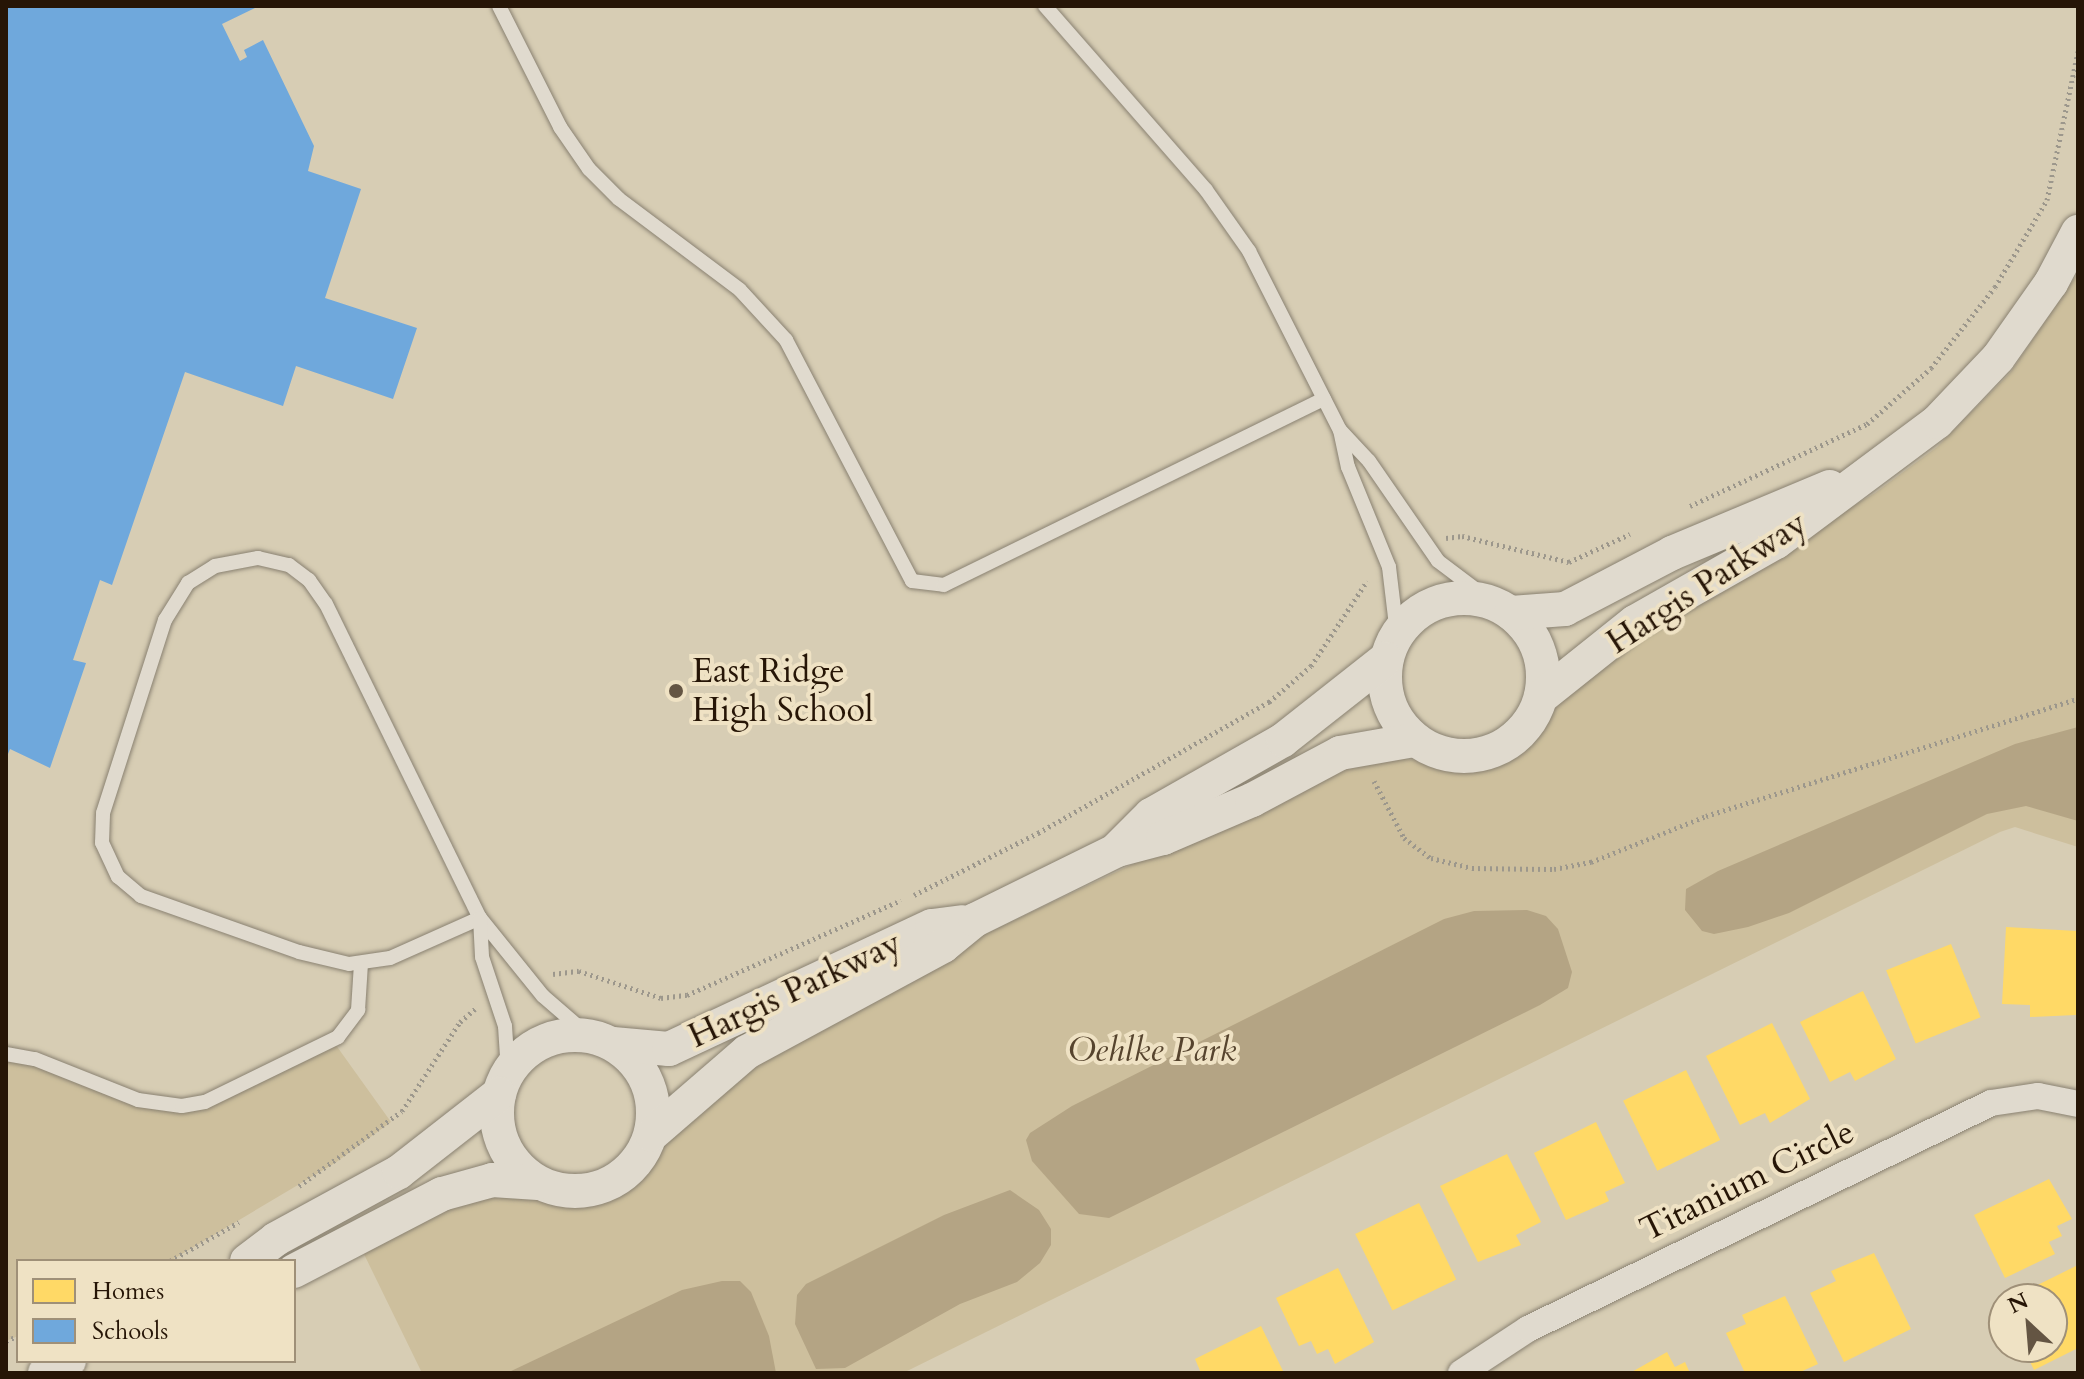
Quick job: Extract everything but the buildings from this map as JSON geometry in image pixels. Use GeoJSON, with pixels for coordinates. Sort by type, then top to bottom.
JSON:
{"type":"FeatureCollection","features":[{"type":"Feature","properties":{"kind":"street","name":"Hargis Parkway"},"geometry":{"type":"LineString","coordinates":[[1541,697],[1635,622],[1776,542],[1937,422],[1998,358],[2051,283],[2078,232]]}},
{"type":"Feature","properties":{"kind":"street","name":"Hargis Parkway"},"geometry":{"type":"LineString","coordinates":[[1503,608],[1565,609],[1672,553],[1875,470]]}},
{"type":"Feature","properties":{"kind":"street"},"geometry":{"type":"LineString","coordinates":[[1463,598],[1503,608],[1539,650],[1541,697],[1530,721],[1512,740],[1489,753],[1463,757],[1414,740],[1389,703],[1392,646],[1436,602],[1463,598]]}},
{"type":"Feature","properties":{"kind":"street","name":"Hargis Parkway"},"geometry":{"type":"LineString","coordinates":[[1117,850],[1151,815],[1283,740],[1392,646]]}},
{"type":"Feature","properties":{"kind":"street","name":"Hargis Parkway"},"geometry":{"type":"LineString","coordinates":[[652,1134],[747,1052],[943,946],[975,920],[1117,850],[1163,838],[1239,805],[1340,753],[1414,740]]}},
{"type":"Feature","properties":{"kind":"street","name":"Hargis Parkway"},"geometry":{"type":"LineString","coordinates":[[600,1040],[669,1049],[932,926],[975,920]]}},
{"type":"Feature","properties":{"kind":"street"},"geometry":{"type":"LineString","coordinates":[[250,1259],[276,1239],[399,1172],[504,1083],[542,1042],[600,1040],[634,1060],[648,1082],[655,1107],[652,1134],[642,1155],[607,1186],[584,1192],[538,1183],[492,1180],[442,1194],[296,1270]]}},
{"type":"Feature","properties":{"kind":"street"},"geometry":{"type":"LineString","coordinates":[[504,1083],[497,1120],[503,1145],[517,1167],[538,1183]]}},
{"type":"Feature","properties":{"kind":"street","name":"Titanium Circle"},"geometry":{"type":"LineString","coordinates":[[1461,1373],[1528,1329],[1991,1103],[2038,1096],[2078,1104]]}},
{"type":"Feature","properties":{"kind":"street"},"geometry":{"type":"LineString","coordinates":[[45,1373],[65,1363]]}},
{"type":"Feature","properties":{"kind":"lane"},"geometry":{"type":"LineString","coordinates":[[499,6],[560,127],[589,169],[619,199],[740,290],[786,340],[912,581],[944,585],[1324,399]]}},
{"type":"Feature","properties":{"kind":"lane"},"geometry":{"type":"LineString","coordinates":[[1045,6],[1228,217],[1340,430],[1348,467],[1389,567],[1392,646]]}},
{"type":"Feature","properties":{"kind":"lane"},"geometry":{"type":"LineString","coordinates":[[1340,430],[1369,461],[1438,561],[1503,608]]}},
{"type":"Feature","properties":{"kind":"lane"},"geometry":{"type":"LineString","coordinates":[[480,918],[407,952],[361,964],[307,955],[141,896],[118,877],[105,855],[103,813],[165,620],[188,583],[215,566],[246,558],[272,560],[301,573],[317,589],[480,918],[543,996],[600,1040]]}},
{"type":"Feature","properties":{"kind":"lane"},"geometry":{"type":"LineString","coordinates":[[480,918],[482,957],[505,1026],[504,1083]]}},
{"type":"Feature","properties":{"kind":"lane"},"geometry":{"type":"LineString","coordinates":[[6,1054],[35,1059],[138,1100],[182,1106],[205,1102],[345,1031],[358,1010],[361,964]]}},
{"type":"Feature","properties":{"kind":"path"},"geometry":{"type":"LineString","coordinates":[[1683,510],[1867,424],[1931,368],[1995,287],[2047,200],[2078,51]]}},
{"type":"Feature","properties":{"kind":"path"},"geometry":{"type":"LineString","coordinates":[[1445,538],[1462,536],[1569,562],[1640,529]]}},
{"type":"Feature","properties":{"kind":"path"},"geometry":{"type":"LineString","coordinates":[[562,969],[648,995],[687,995],[963,872],[1269,702],[1311,666],[1354,596],[1376,573]]}},
{"type":"Feature","properties":{"kind":"path"},"geometry":{"type":"LineString","coordinates":[[1368,768],[1400,832],[1424,855],[1472,868],[1554,869],[1591,862],[1706,816],[2078,699]]}},
{"type":"Feature","properties":{"kind":"path"},"geometry":{"type":"LineString","coordinates":[[288,1192],[391,1122],[412,1098],[460,1022],[482,1006]]}},
{"type":"Feature","properties":{"kind":"path"},"geometry":{"type":"LineString","coordinates":[[173,1259],[243,1219]]}},
{"type":"Feature","properties":{"kind":"green space","name":"Oehlke Park"},"geometry":{"type":"Polygon","coordinates":[[[2078,273],[2078,847],[2015,827],[2000,832],[903,1373],[422,1373],[361,1248],[466,1196],[528,1197],[571,1206],[615,1194],[732,1080],[954,949],[1331,770],[1391,757],[1474,768],[1505,757],[1620,645],[1875,493],[1937,447],[2010,373],[2078,273]]]}},
{"type":"Feature","properties":{"kind":"green space"},"geometry":{"type":"Polygon","coordinates":[[[333,1041],[391,1122],[335,1163],[173,1259],[16,1259],[16,1337],[6,1341],[6,1054],[138,1100],[182,1106],[333,1041]]]}},
{"type":"Feature","properties":{"kind":"shaded area"},"geometry":{"type":"Polygon","coordinates":[[[2078,727],[2078,821],[2026,806],[1987,814],[1789,913],[1748,927],[1714,934],[1702,931],[1685,910],[1686,889],[1718,871],[2015,744],[2078,727]]]}},
{"type":"Feature","properties":{"kind":"shaded area"},"geometry":{"type":"Polygon","coordinates":[[[1527,910],[1546,916],[1558,929],[1572,972],[1568,988],[1540,1005],[1109,1218],[1079,1214],[1032,1161],[1026,1140],[1030,1133],[1072,1106],[1444,919],[1474,911],[1527,910]]]}},
{"type":"Feature","properties":{"kind":"shaded area"},"geometry":{"type":"Polygon","coordinates":[[[1010,1190],[1039,1210],[1051,1229],[1051,1245],[1040,1263],[1017,1282],[960,1304],[845,1368],[816,1369],[795,1324],[797,1295],[806,1284],[944,1215],[1010,1190]]]}},
{"type":"Feature","properties":{"kind":"shaded area"},"geometry":{"type":"Polygon","coordinates":[[[722,1281],[740,1281],[751,1292],[769,1336],[776,1373],[507,1373],[682,1290],[722,1281]]]}},
{"type":"Feature","properties":{"kind":"place","name":"East Ridge High School"},"geometry":{"type":"Point","coordinates":[676,691]}}]}
